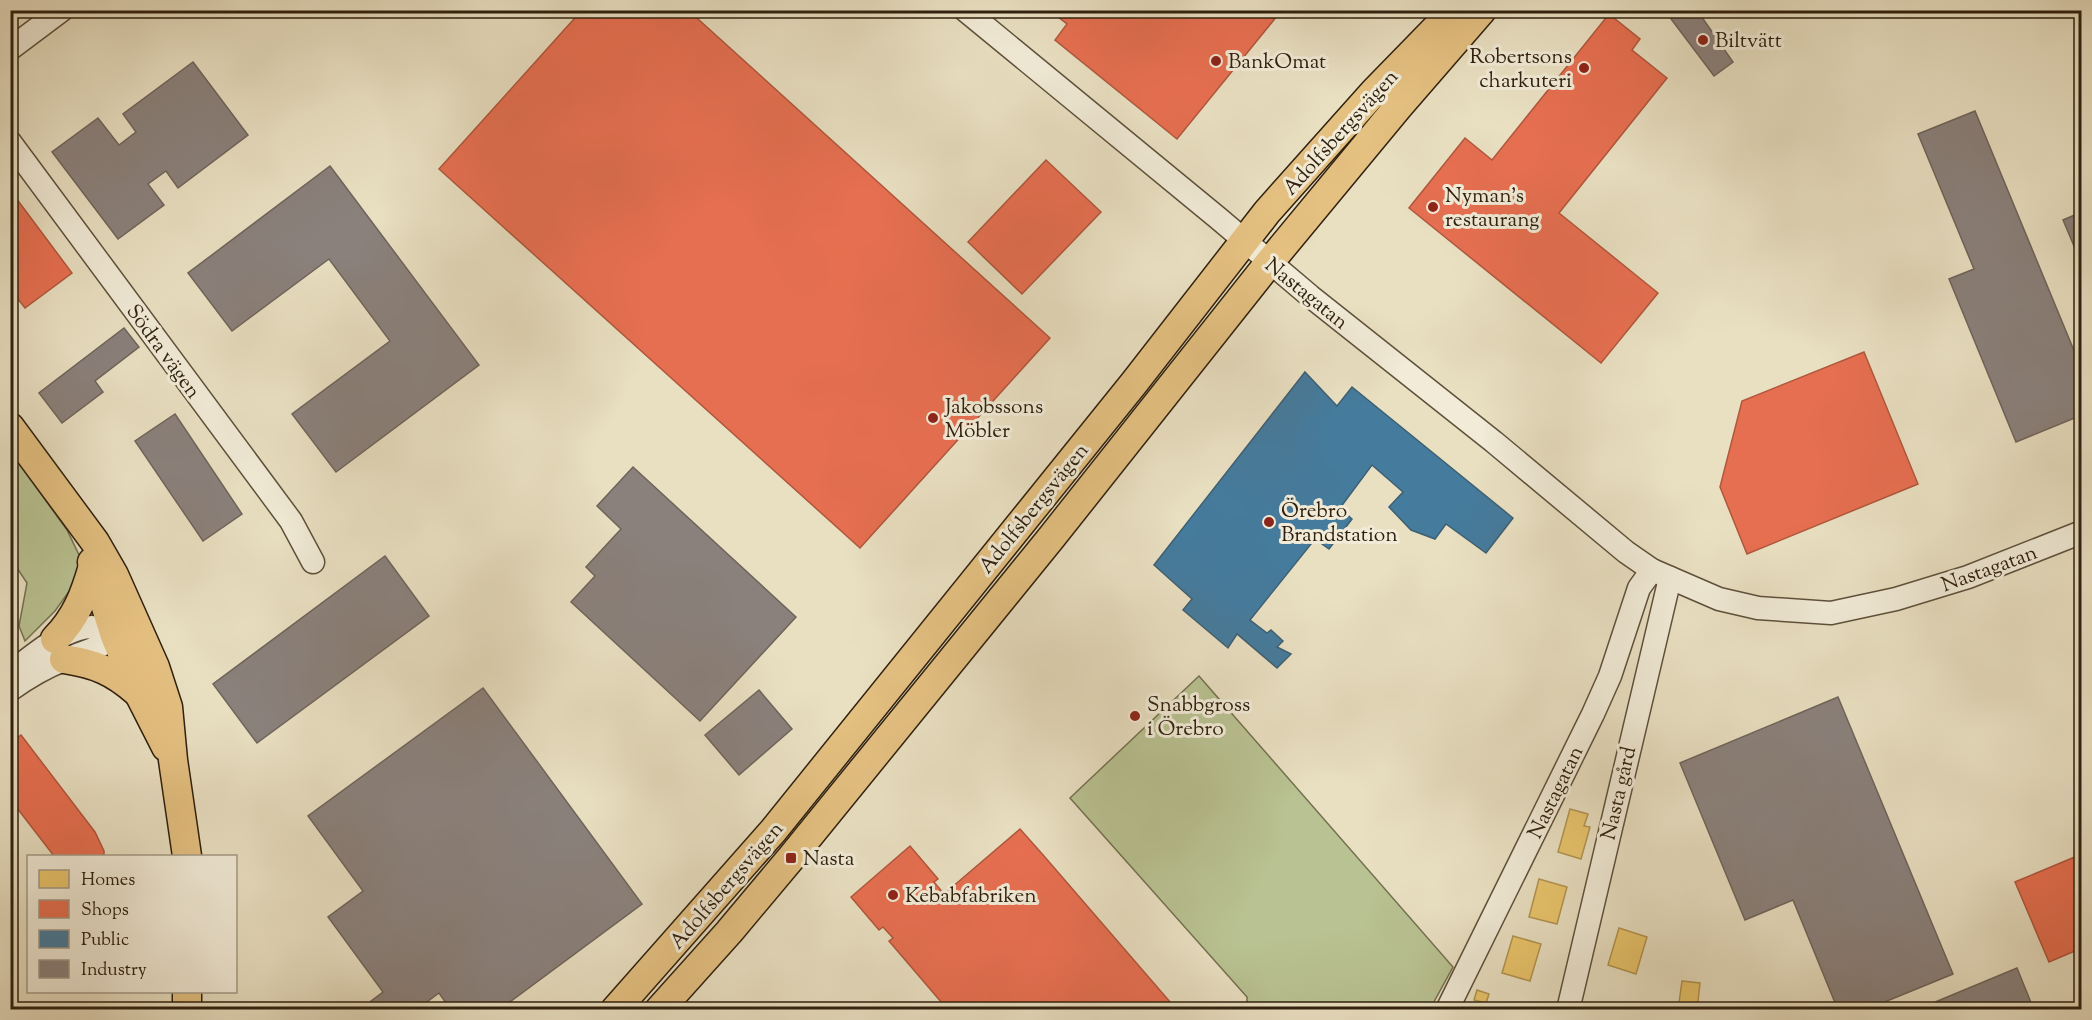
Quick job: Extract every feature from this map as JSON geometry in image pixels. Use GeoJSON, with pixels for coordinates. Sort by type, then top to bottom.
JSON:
{"type":"FeatureCollection","features":[{"type":"Feature","properties":{"kind":"main road","name":"Adolfsbergsvägen"},"geometry":{"type":"LineString","coordinates":[[615,1010],[773,831],[1134,383],[1267,212],[1332,138],[1454,10]]}},
{"type":"Feature","properties":{"kind":"main road","name":"Adolfsbergsvägen"},"geometry":{"type":"LineString","coordinates":[[659,1010],[729,932],[919,700],[1269,263],[1398,106],[1482,10]]}},
{"type":"Feature","properties":{"kind":"main road"},"geometry":{"type":"LineString","coordinates":[[10,427],[95,542],[114,575],[138,692],[172,760]]}},
{"type":"Feature","properties":{"kind":"main road"},"geometry":{"type":"LineString","coordinates":[[71,510],[93,566],[127,632],[155,667],[168,707],[172,760],[187,855]]}},
{"type":"Feature","properties":{"kind":"main road"},"geometry":{"type":"LineString","coordinates":[[93,566],[87,586],[60,649],[104,668],[138,692]]}},
{"type":"Feature","properties":{"kind":"main road"},"geometry":{"type":"LineString","coordinates":[[897,677],[919,700]]}},
{"type":"Feature","properties":{"kind":"main road"},"geometry":{"type":"LineString","coordinates":[[705,909],[729,932]]}},
{"type":"Feature","properties":{"kind":"main road"},"geometry":{"type":"LineString","coordinates":[[187,993],[187,1010]]}},
{"type":"Feature","properties":{"kind":"street"},"geometry":{"type":"LineString","coordinates":[[10,49],[62,10]]}},
{"type":"Feature","properties":{"kind":"street","name":"Nastagatan"},"geometry":{"type":"LineString","coordinates":[[965,10],[1269,263],[1494,442],[1626,552],[1661,574],[1719,599],[1758,608],[1831,614],[1896,599],[1968,577],[2082,532]]}},
{"type":"Feature","properties":{"kind":"street","name":"Södra vägen"},"geometry":{"type":"LineString","coordinates":[[10,142],[291,521],[313,562]]}},
{"type":"Feature","properties":{"kind":"street","name":"Nastagatan"},"geometry":{"type":"LineString","coordinates":[[1447,1010],[1593,714],[1610,676],[1639,588],[1661,574]]}},
{"type":"Feature","properties":{"kind":"street","name":"Nasta gård"},"geometry":{"type":"LineString","coordinates":[[1568,1010],[1661,574]]}},
{"type":"Feature","properties":{"kind":"street"},"geometry":{"type":"LineString","coordinates":[[10,690],[42,669],[74,631],[93,627],[127,632]]}},
{"type":"Feature","properties":{"kind":"street"},"geometry":{"type":"LineString","coordinates":[[10,673],[60,649]]}},
{"type":"Feature","properties":{"kind":"green space"},"geometry":{"type":"Polygon","coordinates":[[[10,451],[67,530],[80,557],[78,579],[55,611],[25,641],[19,626],[27,583],[11,559],[10,451]]]}},
{"type":"Feature","properties":{"kind":"green space"},"geometry":{"type":"Polygon","coordinates":[[[1199,676],[1453,967],[1430,1009],[1247,1009],[1247,997],[1070,798],[1199,676]]]}},
{"type":"Feature","properties":{"kind":"building: Homes"},"geometry":{"type":"Polygon","coordinates":[[[1570,809],[1588,814],[1584,826],[1590,827],[1581,859],[1558,852],[1570,809]]]}},
{"type":"Feature","properties":{"kind":"building: Homes"},"geometry":{"type":"Polygon","coordinates":[[[1539,879],[1567,887],[1557,924],[1529,917],[1539,879]]]}},
{"type":"Feature","properties":{"kind":"building: Homes"},"geometry":{"type":"Polygon","coordinates":[[[1619,928],[1647,937],[1636,974],[1608,965],[1619,928]]]}},
{"type":"Feature","properties":{"kind":"building: Homes"},"geometry":{"type":"Polygon","coordinates":[[[1513,936],[1541,944],[1530,981],[1502,973],[1513,936]]]}},
{"type":"Feature","properties":{"kind":"building: Homes"},"geometry":{"type":"Polygon","coordinates":[[[1682,981],[1700,983],[1697,1010],[1678,1010],[1682,981]]]}},
{"type":"Feature","properties":{"kind":"building: Homes"},"geometry":{"type":"Polygon","coordinates":[[[1477,990],[1489,994],[1486,1003],[1474,1000],[1477,990]]]}},
{"type":"Feature","properties":{"kind":"building: Shops"},"geometry":{"type":"Polygon","coordinates":[[[582,10],[688,10],[1050,338],[860,548],[439,169],[582,10]]]}},
{"type":"Feature","properties":{"kind":"building: Shops"},"geometry":{"type":"Polygon","coordinates":[[[1049,10],[1282,10],[1177,139],[1055,40],[1067,24],[1049,10]]]}},
{"type":"Feature","properties":{"kind":"building: Shops"},"geometry":{"type":"Polygon","coordinates":[[[1609,14],[1640,39],[1632,50],[1667,78],[1559,213],[1658,293],[1601,363],[1409,208],[1465,138],[1492,160],[1609,14]]]}},
{"type":"Feature","properties":{"kind":"building: Shops"},"geometry":{"type":"Polygon","coordinates":[[[1046,160],[1101,212],[1022,294],[968,242],[1046,160]]]}},
{"type":"Feature","properties":{"kind":"building: Shops"},"geometry":{"type":"Polygon","coordinates":[[[10,190],[72,273],[25,308],[10,289],[10,190]]]}},
{"type":"Feature","properties":{"kind":"building: Shops"},"geometry":{"type":"Polygon","coordinates":[[[1864,352],[1918,484],[1747,554],[1720,487],[1742,401],[1864,352]]]}},
{"type":"Feature","properties":{"kind":"building: Shops"},"geometry":{"type":"Polygon","coordinates":[[[21,735],[95,832],[104,855],[53,855],[10,799],[10,743],[21,735]]]}},
{"type":"Feature","properties":{"kind":"building: Shops"},"geometry":{"type":"Polygon","coordinates":[[[1020,829],[1177,1010],[948,1010],[889,941],[893,938],[883,927],[879,930],[851,897],[910,846],[938,879],[934,882],[944,894],[1020,829]]]}},
{"type":"Feature","properties":{"kind":"building: Shops"},"geometry":{"type":"Polygon","coordinates":[[[2082,854],[2082,948],[2049,962],[2015,882],[2082,854]]]}},
{"type":"Feature","properties":{"kind":"building: Public","name":"Örebro Brandstation"},"geometry":{"type":"Polygon","coordinates":[[[1305,372],[1337,406],[1352,387],[1513,518],[1486,553],[1446,524],[1435,539],[1411,530],[1389,507],[1403,492],[1372,465],[1340,508],[1352,519],[1329,549],[1315,539],[1250,620],[1267,633],[1271,630],[1283,641],[1277,647],[1291,654],[1277,668],[1237,634],[1228,648],[1183,610],[1192,599],[1154,565],[1305,372]]]}},
{"type":"Feature","properties":{"kind":"building: Industry","name":"Biltvätt"},"geometry":{"type":"Polygon","coordinates":[[[1683,10],[1697,10],[1733,62],[1714,76],[1671,19],[1683,10]]]}},
{"type":"Feature","properties":{"kind":"building: Industry"},"geometry":{"type":"Polygon","coordinates":[[[193,62],[248,135],[178,188],[166,171],[148,184],[164,205],[118,239],[52,152],[98,118],[119,145],[136,132],[123,114],[193,62]]]}},
{"type":"Feature","properties":{"kind":"building: Industry"},"geometry":{"type":"Polygon","coordinates":[[[1975,111],[2082,370],[2082,415],[2016,442],[1949,279],[1974,269],[1918,134],[1975,111]]]}},
{"type":"Feature","properties":{"kind":"building: Industry"},"geometry":{"type":"Polygon","coordinates":[[[330,166],[479,365],[336,472],[292,414],[390,341],[329,259],[232,331],[188,273],[330,166]]]}},
{"type":"Feature","properties":{"kind":"building: Industry"},"geometry":{"type":"Polygon","coordinates":[[[2082,212],[2082,265],[2063,220],[2082,212]]]}},
{"type":"Feature","properties":{"kind":"building: Industry"},"geometry":{"type":"Polygon","coordinates":[[[124,328],[139,347],[95,381],[103,392],[62,423],[39,393],[124,328]]]}},
{"type":"Feature","properties":{"kind":"building: Industry"},"geometry":{"type":"Polygon","coordinates":[[[175,414],[242,514],[203,541],[135,441],[175,414]]]}},
{"type":"Feature","properties":{"kind":"building: Industry"},"geometry":{"type":"Polygon","coordinates":[[[633,467],[796,617],[700,721],[571,602],[595,576],[586,567],[621,529],[597,506],[633,467]]]}},
{"type":"Feature","properties":{"kind":"building: Industry"},"geometry":{"type":"Polygon","coordinates":[[[385,556],[429,616],[257,743],[213,684],[385,556]]]}},
{"type":"Feature","properties":{"kind":"building: Industry"},"geometry":{"type":"Polygon","coordinates":[[[483,688],[642,904],[499,1010],[451,1010],[439,993],[416,1010],[359,1010],[383,992],[328,917],[363,891],[308,816],[483,688]]]}},
{"type":"Feature","properties":{"kind":"building: Industry"},"geometry":{"type":"Polygon","coordinates":[[[759,690],[792,729],[739,775],[705,735],[759,690]]]}},
{"type":"Feature","properties":{"kind":"building: Industry"},"geometry":{"type":"Polygon","coordinates":[[[1838,697],[1953,974],[1865,1010],[1838,1010],[1793,900],[1745,920],[1680,763],[1838,697]]]}},
{"type":"Feature","properties":{"kind":"building: Industry"},"geometry":{"type":"Polygon","coordinates":[[[2017,968],[2034,1010],[1916,1010],[2017,968]]]}},
{"type":"Feature","properties":{"kind":"place","name":"Biltvätt"},"geometry":{"type":"Point","coordinates":[1703,40]}},
{"type":"Feature","properties":{"kind":"place","name":"BankOmat"},"geometry":{"type":"Point","coordinates":[1216,61]}},
{"type":"Feature","properties":{"kind":"place","name":"Robertsons charkuteri"},"geometry":{"type":"Point","coordinates":[1584,68]}},
{"type":"Feature","properties":{"kind":"place","name":"Nyman's restaurang"},"geometry":{"type":"Point","coordinates":[1433,207]}},
{"type":"Feature","properties":{"kind":"place","name":"Jakobssons Möbler"},"geometry":{"type":"Point","coordinates":[933,418]}},
{"type":"Feature","properties":{"kind":"place","name":"Örebro Brandstation"},"geometry":{"type":"Point","coordinates":[1269,522]}},
{"type":"Feature","properties":{"kind":"place","name":"Snabbgross i Örebro"},"geometry":{"type":"Point","coordinates":[1135,716]}},
{"type":"Feature","properties":{"kind":"place","name":"Nasta"},"geometry":{"type":"Point","coordinates":[791,858]}},
{"type":"Feature","properties":{"kind":"place","name":"Kebabfabriken"},"geometry":{"type":"Point","coordinates":[893,895]}}]}
